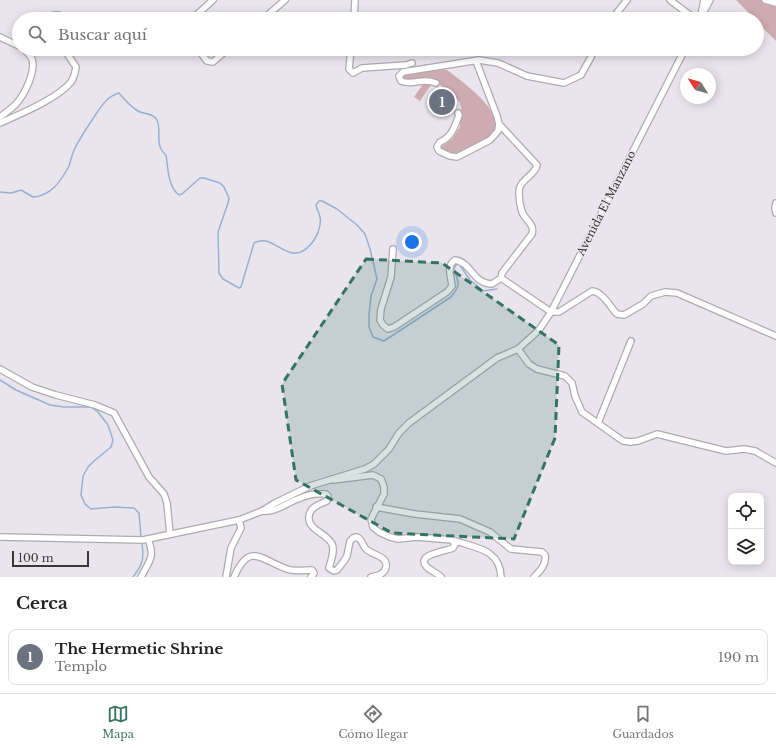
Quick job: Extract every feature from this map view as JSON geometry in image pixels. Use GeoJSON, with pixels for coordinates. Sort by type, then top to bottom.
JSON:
{"type":"FeatureCollection","features":[{"type":"Feature","properties":{"kind":"street"},"geometry":{"type":"LineString","coordinates":[[200,12],[213,0]]}},
{"type":"Feature","properties":{"kind":"street"},"geometry":{"type":"LineString","coordinates":[[271,12],[285,0]]}},
{"type":"Feature","properties":{"kind":"street"},"geometry":{"type":"LineString","coordinates":[[354,12],[355,0]]}},
{"type":"Feature","properties":{"kind":"street"},"geometry":{"type":"LineString","coordinates":[[618,12],[627,0]]}},
{"type":"Feature","properties":{"kind":"street"},"geometry":{"type":"LineString","coordinates":[[670,0],[686,12]]}},
{"type":"Feature","properties":{"kind":"street"},"geometry":{"type":"LineString","coordinates":[[701,12],[704,0]]}},
{"type":"Feature","properties":{"kind":"street"},"geometry":{"type":"LineString","coordinates":[[704,12],[710,0]]}},
{"type":"Feature","properties":{"kind":"street"},"geometry":{"type":"LineString","coordinates":[[765,0],[776,3]]}},
{"type":"Feature","properties":{"kind":"street"},"geometry":{"type":"LineString","coordinates":[[0,37],[12,43]]}},
{"type":"Feature","properties":{"kind":"street"},"geometry":{"type":"LineString","coordinates":[[0,117],[16,104],[27,86],[31,74],[32,58],[30,56]]}},
{"type":"Feature","properties":{"kind":"street"},"geometry":{"type":"LineString","coordinates":[[0,123],[19,115],[58,94],[70,82],[75,74],[76,67],[69,56]]}},
{"type":"Feature","properties":{"kind":"street"},"geometry":{"type":"LineString","coordinates":[[203,56],[207,61],[213,62],[220,56]]}},
{"type":"Feature","properties":{"kind":"street"},"geometry":{"type":"LineString","coordinates":[[350,56],[349,69],[352,73],[362,68],[406,65],[412,62]]}},
{"type":"Feature","properties":{"kind":"street"},"geometry":{"type":"LineString","coordinates":[[436,83],[429,80],[406,83],[401,81],[399,76],[403,72],[476,61],[498,63],[527,76],[564,83],[581,75],[591,56]]}},
{"type":"Feature","properties":{"kind":"street","name":"Avenida El Manzano"},"geometry":{"type":"LineString","coordinates":[[326,480],[365,469],[374,464],[409,423],[497,358],[518,349],[539,330],[551,312],[681,56]]}},
{"type":"Feature","properties":{"kind":"street"},"geometry":{"type":"LineString","coordinates":[[393,249],[391,277],[381,308],[380,320],[382,325],[388,329],[394,327],[447,292],[452,286],[449,267],[450,263],[455,260],[460,260],[482,282],[492,284],[501,278],[502,273],[532,234],[533,230],[523,213],[518,192],[522,184],[536,169],[537,165],[499,124],[476,61]]}},
{"type":"Feature","properties":{"kind":"street"},"geometry":{"type":"LineString","coordinates":[[458,113],[459,115],[451,134],[445,140],[440,142],[437,147],[443,154],[457,157],[490,140],[498,131],[499,124]]}},
{"type":"Feature","properties":{"kind":"street"},"geometry":{"type":"LineString","coordinates":[[776,203],[776,213]]}},
{"type":"Feature","properties":{"kind":"street"},"geometry":{"type":"LineString","coordinates":[[501,278],[551,312],[559,312],[592,291],[597,291],[601,294],[617,314],[624,315],[643,304],[651,296],[665,292],[677,293],[776,336]]}},
{"type":"Feature","properties":{"kind":"street"},"geometry":{"type":"LineString","coordinates":[[598,423],[631,341]]}},
{"type":"Feature","properties":{"kind":"street"},"geometry":{"type":"LineString","coordinates":[[518,349],[529,364],[537,368],[565,376],[572,383],[575,396],[582,412],[623,441],[630,442],[657,434],[726,451],[744,449],[755,451],[776,463]]}},
{"type":"Feature","properties":{"kind":"street"},"geometry":{"type":"LineString","coordinates":[[0,369],[32,387],[95,405],[114,413],[148,476],[164,494],[167,503],[170,534]]}},
{"type":"Feature","properties":{"kind":"street"},"geometry":{"type":"LineString","coordinates":[[0,537],[143,540],[239,520],[262,511],[310,486],[326,480],[373,475],[379,477],[384,484],[384,490],[371,519],[372,525],[377,531],[390,537],[402,539],[417,537],[452,540],[476,546],[488,552],[498,563],[501,577]]}},
{"type":"Feature","properties":{"kind":"street"},"geometry":{"type":"LineString","coordinates":[[262,511],[272,511],[299,498],[326,494],[328,496],[328,501],[314,508],[310,512],[309,518],[312,526],[327,538],[332,545],[333,553],[329,568],[334,571],[337,570],[347,556],[350,541],[357,537],[362,541],[366,549],[382,558],[385,562],[386,568],[384,572],[380,575],[371,577]]}},
{"type":"Feature","properties":{"kind":"street"},"geometry":{"type":"LineString","coordinates":[[376,507],[415,514],[460,519],[490,532],[511,549],[542,552],[545,555],[546,560],[544,565],[534,577]]}},
{"type":"Feature","properties":{"kind":"street"},"geometry":{"type":"LineString","coordinates":[[226,577],[231,548],[241,528],[239,520]]}},
{"type":"Feature","properties":{"kind":"street"},"geometry":{"type":"LineString","coordinates":[[141,577],[152,555],[148,538]]}},
{"type":"Feature","properties":{"kind":"street"},"geometry":{"type":"LineString","coordinates":[[441,577],[426,566],[424,559],[429,554],[453,548],[455,544],[452,540]]}},
{"type":"Feature","properties":{"kind":"street"},"geometry":{"type":"LineString","coordinates":[[234,577],[240,565],[245,560],[251,556],[259,556],[266,558],[286,569],[300,571],[312,570],[314,573],[311,577]]}},
{"type":"Feature","properties":{"kind":"highlighted area"},"geometry":{"type":"Polygon","coordinates":[[[366,259],[442,263],[559,345],[555,438],[514,539],[392,533],[296,480],[282,384],[366,259]]]}},
{"type":"Feature","properties":{"kind":"shaded area"},"geometry":{"type":"Polygon","coordinates":[[[736,0],[776,0],[776,41],[764,29],[764,12],[748,12],[736,0]]]}},
{"type":"Feature","properties":{"kind":"shaded area"},"geometry":{"type":"Polygon","coordinates":[[[437,69],[447,70],[476,93],[492,112],[496,122],[495,131],[488,139],[457,154],[442,152],[440,148],[452,139],[460,127],[460,103],[454,95],[436,82],[407,81],[403,79],[405,74],[437,69]]]}},
{"type":"Feature","properties":{"kind":"shaded area"},"geometry":{"type":"Polygon","coordinates":[[[428,83],[431,85],[420,101],[414,97],[423,84],[428,83]]]}},
{"type":"Feature","properties":{"kind":"waterway"},"geometry":{"type":"LineString","coordinates":[[0,192],[11,193],[21,190],[33,197],[45,194],[55,187],[66,172],[77,144],[101,107],[108,99],[119,93],[135,109],[156,118],[160,147],[166,155],[168,171],[175,192],[179,195],[182,194],[200,178],[220,183],[224,187],[229,198],[218,232],[219,273],[223,279],[239,288],[241,287],[254,243],[267,241],[284,250],[294,253],[299,253],[310,245],[316,236],[320,224],[320,217],[316,205],[319,201],[322,201],[337,209],[357,225],[365,234],[377,279],[371,296],[369,315],[369,327],[373,337],[384,341],[451,297],[458,287],[454,269],[456,265],[459,264],[470,280],[483,291],[497,289]]}},
{"type":"Feature","properties":{"kind":"waterway"},"geometry":{"type":"LineString","coordinates":[[0,380],[16,390],[50,405],[64,407],[91,407],[98,412],[108,425],[113,440],[111,447],[88,467],[83,476],[81,495],[85,504],[91,509],[114,507],[134,508],[139,513],[141,537]]}},
{"type":"Feature","properties":{"kind":"waterway"},"geometry":{"type":"LineString","coordinates":[[133,577],[142,561],[142,543]]}},
{"type":"Feature","properties":{"kind":"place","name":"The Hermetic Shrine"},"geometry":{"type":"Point","coordinates":[442,102]}}]}
